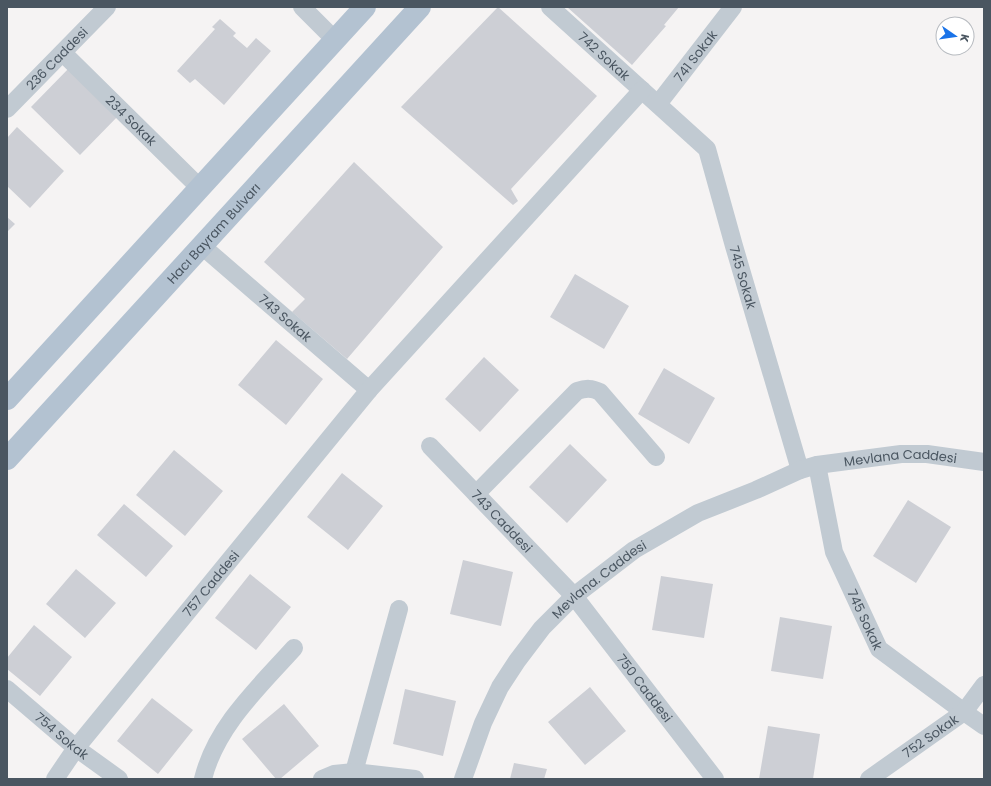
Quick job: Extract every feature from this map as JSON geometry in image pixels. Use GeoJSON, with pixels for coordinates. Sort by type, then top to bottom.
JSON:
{"type":"FeatureCollection","features":[{"type":"Feature","properties":{"kind":"main road"},"geometry":{"type":"LineString","coordinates":[[7,399],[365,7]]}},
{"type":"Feature","properties":{"kind":"main road","name":"Hacı Bayram Bulvarı"},"geometry":{"type":"LineString","coordinates":[[7,459],[420,7]]}},
{"type":"Feature","properties":{"kind":"street","name":"236 Caddesi"},"geometry":{"type":"LineString","coordinates":[[7,109],[107,7]]}},
{"type":"Feature","properties":{"kind":"street"},"geometry":{"type":"LineString","coordinates":[[302,7],[335,40]]}},
{"type":"Feature","properties":{"kind":"street","name":"742 Sokak"},"geometry":{"type":"LineString","coordinates":[[550,7],[658,104]]}},
{"type":"Feature","properties":{"kind":"street","name":"741 Sokak"},"geometry":{"type":"LineString","coordinates":[[658,104],[733,7]]}},
{"type":"Feature","properties":{"kind":"street","name":"234 Sokak"},"geometry":{"type":"LineString","coordinates":[[63,53],[200,188]]}},
{"type":"Feature","properties":{"kind":"street","name":"757 Caddesi"},"geometry":{"type":"LineString","coordinates":[[55,779],[76,748],[369,390],[642,90]]}},
{"type":"Feature","properties":{"kind":"street","name":"745 Sokak"},"geometry":{"type":"LineString","coordinates":[[658,104],[707,149],[734,246],[808,468],[834,552],[879,649],[984,726]]}},
{"type":"Feature","properties":{"kind":"street","name":"743 Sokak"},"geometry":{"type":"LineString","coordinates":[[202,246],[369,390]]}},
{"type":"Feature","properties":{"kind":"street"},"geometry":{"type":"LineString","coordinates":[[476,494],[577,392],[583,390],[594,389],[600,392],[656,457]]}},
{"type":"Feature","properties":{"kind":"street","name":"743 Caddesi"},"geometry":{"type":"LineString","coordinates":[[430,446],[574,596]]}},
{"type":"Feature","properties":{"kind":"street","name":"Mevlana Caddesi"},"geometry":{"type":"LineString","coordinates":[[808,468],[901,454],[927,454],[984,462]]}},
{"type":"Feature","properties":{"kind":"street","name":"Mevlana. Caddesi"},"geometry":{"type":"LineString","coordinates":[[462,779],[483,723],[500,687],[517,661],[542,628],[574,596],[634,550],[698,513],[808,468]]}},
{"type":"Feature","properties":{"kind":"street","name":"750 Caddesi"},"geometry":{"type":"LineString","coordinates":[[574,596],[715,779]]}},
{"type":"Feature","properties":{"kind":"street"},"geometry":{"type":"LineString","coordinates":[[354,772],[399,609]]}},
{"type":"Feature","properties":{"kind":"street"},"geometry":{"type":"LineString","coordinates":[[202,779],[212,754],[223,733],[234,717],[246,700],[294,648]]}},
{"type":"Feature","properties":{"kind":"street","name":"752 Sokak"},"geometry":{"type":"LineString","coordinates":[[869,779],[964,712],[984,685]]}},
{"type":"Feature","properties":{"kind":"street","name":"754 Sokak"},"geometry":{"type":"LineString","coordinates":[[7,688],[76,748],[119,779]]}},
{"type":"Feature","properties":{"kind":"street"},"geometry":{"type":"LineString","coordinates":[[322,779],[334,774],[354,772],[415,779]]}},
{"type":"Feature","properties":{"kind":"building"},"geometry":{"type":"Polygon","coordinates":[[[498,7],[597,96],[511,189],[518,201],[513,205],[401,107],[498,7]]]}},
{"type":"Feature","properties":{"kind":"building"},"geometry":{"type":"Polygon","coordinates":[[[567,7],[679,7],[664,25],[666,26],[632,65],[567,7]]]}},
{"type":"Feature","properties":{"kind":"building"},"geometry":{"type":"Polygon","coordinates":[[[220,19],[236,33],[233,36],[247,48],[256,38],[271,51],[224,105],[195,79],[190,83],[177,71],[215,29],[212,27],[220,19]]]}},
{"type":"Feature","properties":{"kind":"building"},"geometry":{"type":"Polygon","coordinates":[[[71,66],[120,114],[80,155],[31,107],[71,66]]]}},
{"type":"Feature","properties":{"kind":"building"},"geometry":{"type":"Polygon","coordinates":[[[17,127],[64,171],[30,208],[7,186],[7,138],[17,127]]]}},
{"type":"Feature","properties":{"kind":"building"},"geometry":{"type":"Polygon","coordinates":[[[354,162],[443,247],[347,359],[292,312],[305,299],[264,262],[354,162]]]}},
{"type":"Feature","properties":{"kind":"building"},"geometry":{"type":"Polygon","coordinates":[[[7,217],[15,224],[7,232],[7,217]]]}},
{"type":"Feature","properties":{"kind":"building"},"geometry":{"type":"Polygon","coordinates":[[[575,274],[629,306],[604,349],[550,317],[575,274]]]}},
{"type":"Feature","properties":{"kind":"building"},"geometry":{"type":"Polygon","coordinates":[[[276,340],[323,379],[286,425],[238,385],[276,340]]]}},
{"type":"Feature","properties":{"kind":"building"},"geometry":{"type":"Polygon","coordinates":[[[484,357],[519,390],[480,432],[445,399],[484,357]]]}},
{"type":"Feature","properties":{"kind":"building"},"geometry":{"type":"Polygon","coordinates":[[[664,368],[715,398],[689,444],[638,414],[664,368]]]}},
{"type":"Feature","properties":{"kind":"building"},"geometry":{"type":"Polygon","coordinates":[[[570,444],[607,480],[567,523],[529,487],[570,444]]]}},
{"type":"Feature","properties":{"kind":"building"},"geometry":{"type":"Polygon","coordinates":[[[174,450],[223,491],[185,536],[136,495],[174,450]]]}},
{"type":"Feature","properties":{"kind":"building"},"geometry":{"type":"Polygon","coordinates":[[[342,473],[383,506],[348,550],[307,517],[342,473]]]}},
{"type":"Feature","properties":{"kind":"building"},"geometry":{"type":"Polygon","coordinates":[[[908,500],[951,527],[916,583],[873,556],[908,500]]]}},
{"type":"Feature","properties":{"kind":"building"},"geometry":{"type":"Polygon","coordinates":[[[124,504],[173,546],[146,577],[97,535],[124,504]]]}},
{"type":"Feature","properties":{"kind":"building"},"geometry":{"type":"Polygon","coordinates":[[[463,560],[513,572],[501,626],[450,614],[463,560]]]}},
{"type":"Feature","properties":{"kind":"building"},"geometry":{"type":"Polygon","coordinates":[[[76,569],[116,603],[85,638],[46,604],[76,569]]]}},
{"type":"Feature","properties":{"kind":"building"},"geometry":{"type":"Polygon","coordinates":[[[250,574],[291,607],[256,650],[215,618],[250,574]]]}},
{"type":"Feature","properties":{"kind":"building"},"geometry":{"type":"Polygon","coordinates":[[[661,576],[713,584],[704,638],[652,630],[661,576]]]}},
{"type":"Feature","properties":{"kind":"building"},"geometry":{"type":"Polygon","coordinates":[[[780,617],[832,626],[823,679],[771,671],[780,617]]]}},
{"type":"Feature","properties":{"kind":"building"},"geometry":{"type":"Polygon","coordinates":[[[34,625],[72,657],[40,696],[7,669],[7,658],[34,625]]]}},
{"type":"Feature","properties":{"kind":"building"},"geometry":{"type":"Polygon","coordinates":[[[590,687],[626,731],[585,765],[548,722],[590,687]]]}},
{"type":"Feature","properties":{"kind":"building"},"geometry":{"type":"Polygon","coordinates":[[[405,689],[456,701],[443,756],[393,744],[405,689]]]}},
{"type":"Feature","properties":{"kind":"building"},"geometry":{"type":"Polygon","coordinates":[[[152,698],[193,730],[158,774],[117,741],[152,698]]]}},
{"type":"Feature","properties":{"kind":"building"},"geometry":{"type":"Polygon","coordinates":[[[284,704],[319,746],[280,779],[276,779],[242,739],[284,704]]]}},
{"type":"Feature","properties":{"kind":"building"},"geometry":{"type":"Polygon","coordinates":[[[768,726],[820,734],[813,779],[759,779],[768,726]]]}},
{"type":"Feature","properties":{"kind":"building"},"geometry":{"type":"Polygon","coordinates":[[[514,763],[547,769],[544,779],[510,779],[514,763]]]}}]}
